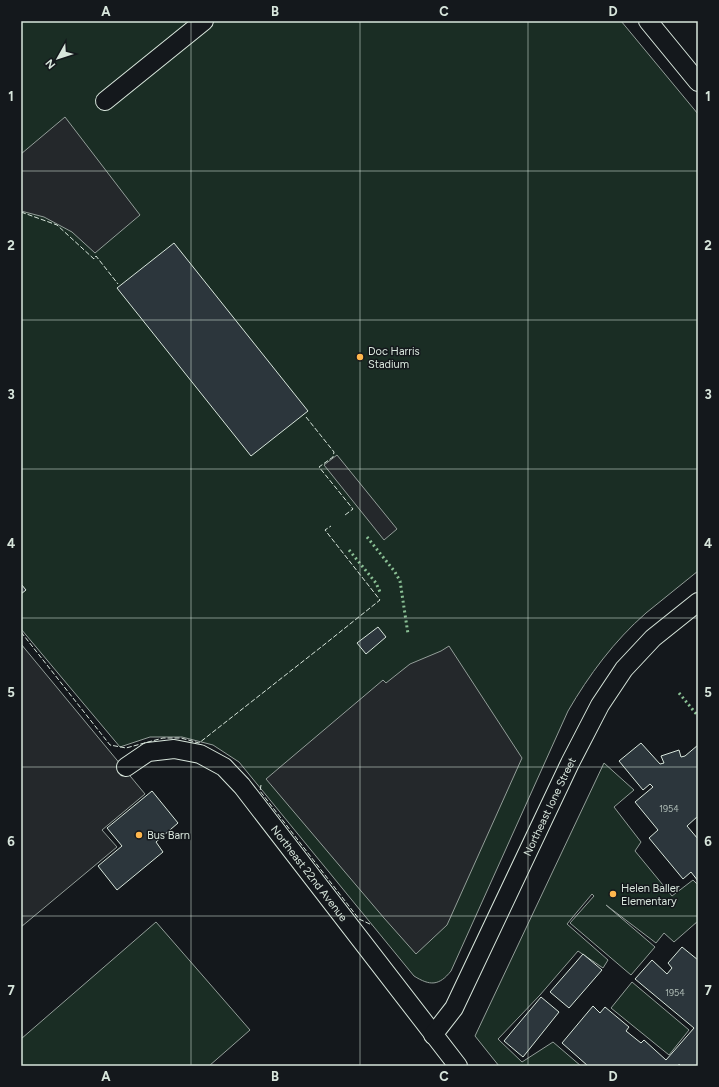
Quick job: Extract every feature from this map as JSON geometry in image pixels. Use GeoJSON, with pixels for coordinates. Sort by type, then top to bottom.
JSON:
{"type":"FeatureCollection","features":[{"type":"Feature","properties":{"kind":"street"},"geometry":{"type":"LineString","coordinates":[[105,101],[204,21]]}},
{"type":"Feature","properties":{"kind":"street"},"geometry":{"type":"LineString","coordinates":[[648,21],[698,82]]}},
{"type":"Feature","properties":{"kind":"street","name":"Northeast Ione Street"},"geometry":{"type":"LineString","coordinates":[[433,1035],[454,1008],[570,763],[600,705],[624,669],[653,638],[698,602]]}},
{"type":"Feature","properties":{"kind":"street","name":"Northeast 22nd Avenue"},"geometry":{"type":"LineString","coordinates":[[126,767],[148,752],[174,749],[200,754],[224,766],[242,786],[458,1066]]}},
{"type":"Feature","properties":{"kind":"green space","name":"Doc Harris Stadium"},"geometry":{"type":"Polygon","coordinates":[[[21,21],[621,21],[698,114],[698,571],[646,613],[623,635],[593,672],[576,698],[568,711],[451,971],[447,976],[438,982],[425,982],[414,976],[239,762],[213,745],[182,737],[150,737],[120,747],[21,629],[21,21]]]}},
{"type":"Feature","properties":{"kind":"green space"},"geometry":{"type":"Polygon","coordinates":[[[604,763],[634,790],[614,807],[641,842],[635,851],[672,896],[693,880],[698,885],[698,921],[674,942],[664,933],[656,943],[606,905],[655,947],[631,975],[570,923],[594,896],[592,894],[567,924],[608,960],[603,968],[578,951],[540,995],[498,1039],[522,1062],[553,1042],[581,1066],[499,1066],[475,1036],[604,763]]]}},
{"type":"Feature","properties":{"kind":"green space"},"geometry":{"type":"Polygon","coordinates":[[[156,922],[250,1030],[209,1066],[21,1066],[21,1039],[156,922]]]}},
{"type":"Feature","properties":{"kind":"green space"},"geometry":{"type":"Polygon","coordinates":[[[632,982],[689,1030],[669,1055],[611,1008],[632,982]]]}},
{"type":"Feature","properties":{"kind":"shaded area"},"geometry":{"type":"Polygon","coordinates":[[[65,117],[140,215],[95,253],[72,232],[44,217],[21,211],[21,154],[65,117]]]}},
{"type":"Feature","properties":{"kind":"shaded area"},"geometry":{"type":"Polygon","coordinates":[[[337,455],[397,529],[384,540],[324,465],[337,455]]]}},
{"type":"Feature","properties":{"kind":"shaded area"},"geometry":{"type":"Polygon","coordinates":[[[21,644],[145,794],[102,830],[117,847],[21,927],[21,644]]]}},
{"type":"Feature","properties":{"kind":"shaded area"},"geometry":{"type":"Polygon","coordinates":[[[449,646],[522,758],[447,925],[416,954],[266,779],[383,680],[386,683],[410,664],[449,646]]]}},
{"type":"Feature","properties":{"kind":"building"},"geometry":{"type":"Polygon","coordinates":[[[174,243],[308,411],[251,456],[117,288],[174,243]]]}},
{"type":"Feature","properties":{"kind":"building"},"geometry":{"type":"Polygon","coordinates":[[[21,584],[26,590],[21,594],[21,584]]]}},
{"type":"Feature","properties":{"kind":"building"},"geometry":{"type":"Polygon","coordinates":[[[378,627],[386,637],[366,654],[357,643],[378,627]]]}},
{"type":"Feature","properties":{"kind":"building","name":"Helen Baller Elementary"},"geometry":{"type":"Polygon","coordinates":[[[641,743],[660,764],[664,763],[661,756],[679,750],[681,757],[685,756],[698,745],[698,816],[687,826],[698,839],[698,881],[691,872],[683,879],[649,838],[658,830],[635,802],[653,787],[650,784],[643,790],[619,761],[641,743]]]}},
{"type":"Feature","properties":{"kind":"building","name":"Bus Barn"},"geometry":{"type":"Polygon","coordinates":[[[152,791],[178,823],[156,842],[163,852],[117,890],[98,866],[122,846],[107,828],[152,791]]]}},
{"type":"Feature","properties":{"kind":"building"},"geometry":{"type":"Polygon","coordinates":[[[682,947],[698,960],[698,1066],[681,1066],[679,1064],[678,1066],[588,1066],[562,1043],[593,1006],[600,1013],[605,1007],[629,1027],[626,1031],[641,1043],[644,1040],[666,1060],[694,1028],[635,979],[652,960],[667,974],[672,968],[668,963],[682,947]]]}},
{"type":"Feature","properties":{"kind":"building"},"geometry":{"type":"Polygon","coordinates":[[[583,954],[602,970],[569,1008],[550,992],[583,954]]]}},
{"type":"Feature","properties":{"kind":"building"},"geometry":{"type":"Polygon","coordinates":[[[541,997],[559,1012],[523,1057],[504,1041],[541,997]]]}},
{"type":"Feature","properties":{"kind":"hedge"},"geometry":{"type":"LineString","coordinates":[[367,537],[395,572],[400,581],[408,634]]}},
{"type":"Feature","properties":{"kind":"hedge"},"geometry":{"type":"LineString","coordinates":[[349,550],[376,583],[380,592]]}},
{"type":"Feature","properties":{"kind":"hedge"},"geometry":{"type":"LineString","coordinates":[[679,693],[698,716]]}},
{"type":"Feature","properties":{"kind":"fence"},"geometry":{"type":"LineString","coordinates":[[21,212],[57,225],[94,259],[96,256],[118,284]]}},
{"type":"Feature","properties":{"kind":"fence"},"geometry":{"type":"LineString","coordinates":[[306,417],[334,452],[333,457],[319,467],[353,509],[345,515]]}},
{"type":"Feature","properties":{"kind":"fence"},"geometry":{"type":"LineString","coordinates":[[21,632],[110,745],[126,748],[163,738],[181,738],[199,743],[380,600],[325,530],[331,526]]}},
{"type":"Feature","properties":{"kind":"fence"},"geometry":{"type":"LineString","coordinates":[[261,785],[260,791],[359,919],[372,925]]}},
{"type":"Feature","properties":{"kind":"place","name":"Doc Harris Stadium"},"geometry":{"type":"Point","coordinates":[360,357]}},
{"type":"Feature","properties":{"kind":"place","name":"Bus Barn"},"geometry":{"type":"Point","coordinates":[139,835]}},
{"type":"Feature","properties":{"kind":"place","name":"Helen Baller Elementary"},"geometry":{"type":"Point","coordinates":[613,894]}}]}
